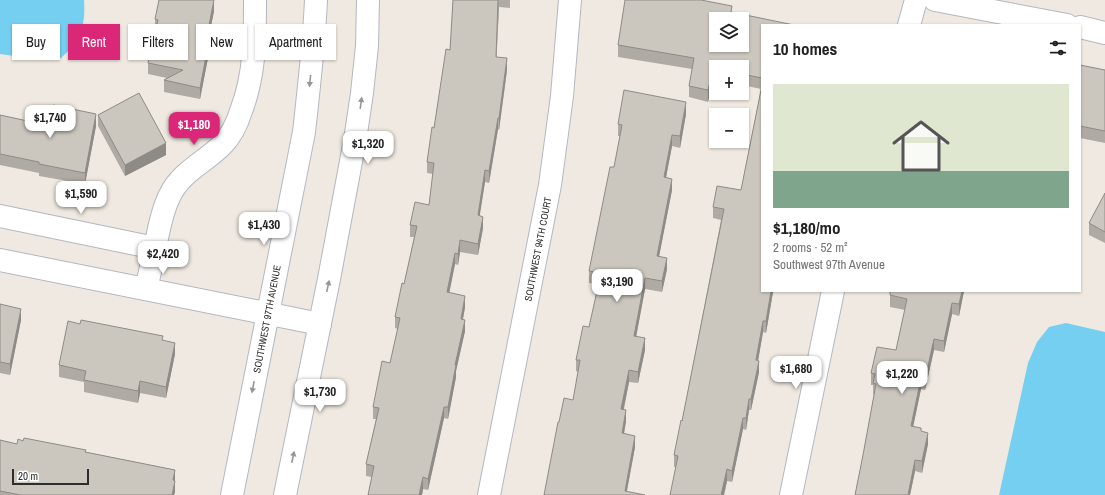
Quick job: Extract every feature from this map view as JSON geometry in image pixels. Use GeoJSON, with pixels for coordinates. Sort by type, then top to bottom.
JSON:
{"type":"FeatureCollection","features":[{"type":"Feature","properties":{"kind":"street"},"geometry":{"type":"LineString","coordinates":[[146,289],[163,215],[170,193],[189,171],[229,138],[239,117],[249,86],[253,66],[255,0]]}},
{"type":"Feature","properties":{"kind":"street","name":"SOUTHWEST 97TH AVENUE"},"geometry":{"type":"LineString","coordinates":[[232,495],[304,132],[310,84],[316,0]]}},
{"type":"Feature","properties":{"kind":"street"},"geometry":{"type":"LineString","coordinates":[[285,495],[347,187],[362,93],[368,0]]}},
{"type":"Feature","properties":{"kind":"street","name":"SOUTHWEST 94TH COURT"},"geometry":{"type":"LineString","coordinates":[[490,495],[551,177],[562,96],[570,0]]}},
{"type":"Feature","properties":{"kind":"street"},"geometry":{"type":"LineString","coordinates":[[909,24],[916,0]]}},
{"type":"Feature","properties":{"kind":"street"},"geometry":{"type":"LineString","coordinates":[[936,0],[1062,24]]}},
{"type":"Feature","properties":{"kind":"street"},"geometry":{"type":"LineString","coordinates":[[1081,27],[1105,33]]}},
{"type":"Feature","properties":{"kind":"street"},"geometry":{"type":"LineString","coordinates":[[0,216],[155,248]]}},
{"type":"Feature","properties":{"kind":"street"},"geometry":{"type":"LineString","coordinates":[[0,260],[320,324]]}},
{"type":"Feature","properties":{"kind":"street"},"geometry":{"type":"LineString","coordinates":[[792,495],[833,292]]}},
{"type":"Feature","properties":{"kind":"water"},"geometry":{"type":"Polygon","coordinates":[[[0,0],[84,0],[83,24],[68,24],[68,51],[61,58],[60,24],[12,24],[12,56],[0,54],[0,0]]]}},
{"type":"Feature","properties":{"kind":"water"},"geometry":{"type":"Polygon","coordinates":[[[1066,323],[1105,332],[1105,495],[999,495],[1028,363],[1037,342],[1049,327],[1066,323]]]}},
{"type":"Feature","properties":{"kind":"building"},"geometry":{"type":"Polygon","coordinates":[[[159,0],[214,0],[209,24],[196,24],[196,60],[205,60],[200,88],[164,80],[183,70],[148,63],[149,60],[188,60],[188,24],[157,24],[158,20],[155,19],[159,0]]]}},
{"type":"Feature","properties":{"kind":"building"},"geometry":{"type":"Polygon","coordinates":[[[453,0],[498,0],[496,57],[507,58],[499,118],[489,171],[485,170],[478,215],[483,217],[478,244],[460,240],[458,254],[455,253],[447,292],[465,296],[461,319],[465,320],[448,407],[444,407],[428,479],[423,477],[419,495],[368,495],[374,466],[366,464],[379,408],[373,407],[382,361],[390,363],[400,318],[395,317],[417,226],[410,225],[415,202],[429,205],[434,163],[427,162],[432,127],[434,128],[446,49],[450,50],[453,0]]]}},
{"type":"Feature","properties":{"kind":"building"},"geometry":{"type":"Polygon","coordinates":[[[625,0],[701,0],[732,6],[731,12],[709,12],[709,52],[749,52],[749,16],[789,24],[761,24],[761,78],[749,75],[749,60],[709,60],[708,90],[689,86],[694,58],[618,45],[625,0]]]}},
{"type":"Feature","properties":{"kind":"building"},"geometry":{"type":"Polygon","coordinates":[[[1081,65],[1105,70],[1105,131],[1081,126],[1081,65]]]}},
{"type":"Feature","properties":{"kind":"building"},"geometry":{"type":"Polygon","coordinates":[[[624,90],[686,102],[680,136],[672,135],[664,177],[672,179],[657,256],[667,258],[662,281],[645,278],[634,336],[645,338],[638,372],[629,370],[621,409],[626,410],[622,433],[635,436],[625,491],[645,495],[544,495],[564,398],[573,400],[580,360],[576,360],[583,326],[589,327],[601,273],[589,271],[610,167],[614,167],[622,125],[618,124],[624,90]]]}},
{"type":"Feature","properties":{"kind":"building"},"geometry":{"type":"Polygon","coordinates":[[[761,90],[761,292],[771,292],[766,321],[763,321],[756,360],[759,361],[751,399],[749,399],[746,418],[743,418],[732,471],[727,469],[721,495],[670,495],[678,456],[674,455],[724,209],[713,207],[717,186],[741,190],[761,90]]]}},
{"type":"Feature","properties":{"kind":"building"},"geometry":{"type":"Polygon","coordinates":[[[139,93],[166,143],[125,165],[98,115],[139,93]]]}},
{"type":"Feature","properties":{"kind":"building"},"geometry":{"type":"Polygon","coordinates":[[[53,105],[96,114],[85,173],[39,164],[39,162],[0,154],[0,115],[46,125],[47,120],[50,120],[53,105]]]}},
{"type":"Feature","properties":{"kind":"building"},"geometry":{"type":"Polygon","coordinates":[[[1105,193],[1105,232],[1089,223],[1105,193]]]}},
{"type":"Feature","properties":{"kind":"building"},"geometry":{"type":"Polygon","coordinates":[[[890,292],[962,292],[959,304],[952,303],[944,341],[934,339],[925,379],[921,378],[911,426],[921,428],[921,431],[928,433],[922,461],[915,460],[908,495],[855,495],[876,384],[873,383],[875,374],[871,373],[877,347],[896,350],[907,299],[890,295],[890,292]]]}},
{"type":"Feature","properties":{"kind":"building"},"geometry":{"type":"Polygon","coordinates":[[[0,304],[21,309],[10,364],[0,362],[0,304]]]}},
{"type":"Feature","properties":{"kind":"building"},"geometry":{"type":"Polygon","coordinates":[[[81,320],[163,336],[162,340],[175,343],[166,387],[140,381],[138,391],[84,380],[86,371],[59,365],[68,321],[80,324],[81,320]]]}},
{"type":"Feature","properties":{"kind":"building"},"geometry":{"type":"Polygon","coordinates":[[[24,438],[175,470],[173,480],[175,481],[172,495],[21,495],[0,491],[0,440],[17,444],[18,439],[23,441],[24,438]]]}}]}
